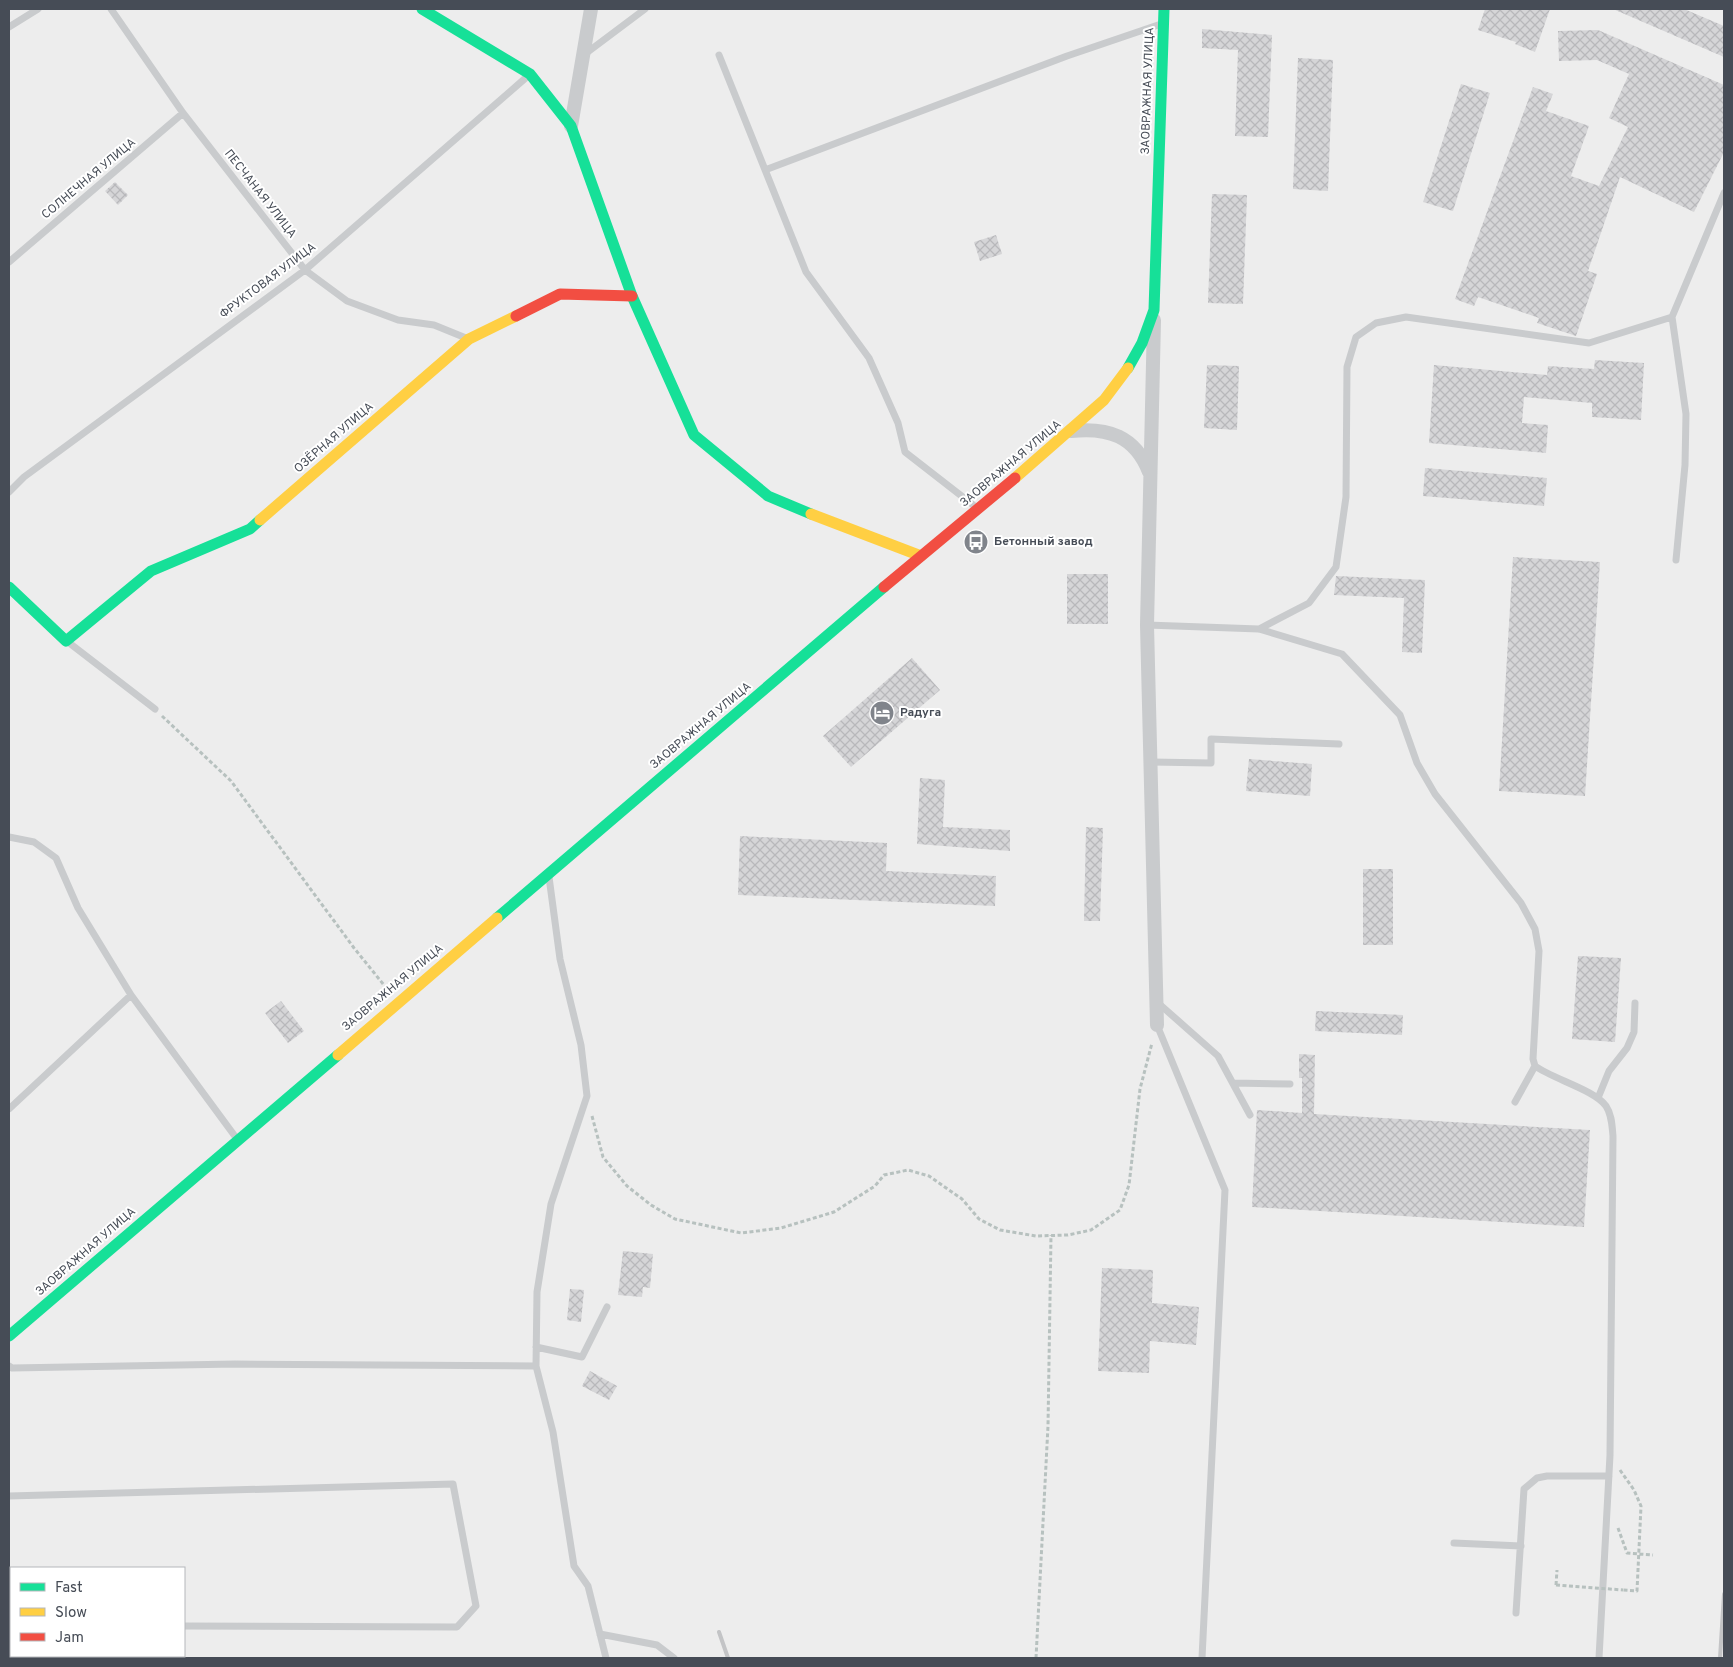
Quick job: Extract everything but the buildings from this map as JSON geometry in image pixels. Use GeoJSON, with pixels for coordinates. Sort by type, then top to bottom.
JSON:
{"type":"FeatureCollection","features":[{"type":"Feature","properties":{"kind":"street"},"geometry":{"type":"LineString","coordinates":[[422,9],[530,74],[571,126],[632,296],[694,435],[768,496],[841,527],[921,556]]}},
{"type":"Feature","properties":{"kind":"street"},"geometry":{"type":"LineString","coordinates":[[571,126],[591,9]]}},
{"type":"Feature","properties":{"kind":"street","name":"ЗАОВРАЖНАЯ УЛИЦА"},"geometry":{"type":"LineString","coordinates":[[9,1336],[921,556],[1072,431],[1104,400],[1126,372],[1142,343],[1154,310],[1164,9]]}},
{"type":"Feature","properties":{"kind":"street","name":"ОЗЁРНАЯ УЛИЦА"},"geometry":{"type":"LineString","coordinates":[[66,641],[151,571],[250,529],[469,339],[560,294],[632,296]]}},
{"type":"Feature","properties":{"kind":"street"},"geometry":{"type":"LineString","coordinates":[[1154,310],[1147,625],[1157,1025]]}},
{"type":"Feature","properties":{"kind":"street"},"geometry":{"type":"LineString","coordinates":[[1072,431],[1092,429],[1112,433],[1131,444],[1144,458],[1150,475]]}},
{"type":"Feature","properties":{"kind":"street"},"geometry":{"type":"LineString","coordinates":[[9,587],[66,641]]}},
{"type":"Feature","properties":{"kind":"lane"},"geometry":{"type":"LineString","coordinates":[[9,27],[38,9]]}},
{"type":"Feature","properties":{"kind":"lane","name":"ПЕСЧАНАЯ УЛИЦА"},"geometry":{"type":"LineString","coordinates":[[111,9],[183,113],[305,270],[347,301],[398,320],[434,325],[469,339]]}},
{"type":"Feature","properties":{"kind":"lane"},"geometry":{"type":"LineString","coordinates":[[583,55],[645,9]]}},
{"type":"Feature","properties":{"kind":"lane"},"geometry":{"type":"LineString","coordinates":[[765,170],[1066,56],[1164,24]]}},
{"type":"Feature","properties":{"kind":"lane"},"geometry":{"type":"LineString","coordinates":[[718,56],[806,272],[869,358],[898,423],[905,452],[978,508]]}},
{"type":"Feature","properties":{"kind":"lane","name":"ФРУКТОВАЯ УЛИЦА"},"geometry":{"type":"LineString","coordinates":[[9,492],[24,477],[305,270],[530,74]]}},
{"type":"Feature","properties":{"kind":"lane","name":"СОЛНЕЧНАЯ УЛИЦА"},"geometry":{"type":"LineString","coordinates":[[9,262],[183,113]]}},
{"type":"Feature","properties":{"kind":"lane"},"geometry":{"type":"LineString","coordinates":[[1676,560],[1686,414],[1672,317],[1724,193]]}},
{"type":"Feature","properties":{"kind":"lane"},"geometry":{"type":"LineString","coordinates":[[1259,629],[1309,603],[1336,567],[1346,497],[1347,367],[1356,338],[1376,323],[1406,317],[1589,344],[1672,317]]}},
{"type":"Feature","properties":{"kind":"lane"},"geometry":{"type":"LineString","coordinates":[[1147,625],[1259,629],[1342,654],[1400,715],[1417,763],[1435,794],[1521,903],[1535,929],[1538,951],[1533,1059],[1535,1066],[1545,1073],[1598,1098],[1606,1106],[1614,1136],[1610,1455],[1599,1658]]}},
{"type":"Feature","properties":{"kind":"lane"},"geometry":{"type":"LineString","coordinates":[[66,641],[155,709]]}},
{"type":"Feature","properties":{"kind":"lane"},"geometry":{"type":"LineString","coordinates":[[1151,762],[1211,763],[1211,739],[1339,744]]}},
{"type":"Feature","properties":{"kind":"lane"},"geometry":{"type":"LineString","coordinates":[[9,837],[34,842],[56,858],[78,908],[132,995],[238,1140]]}},
{"type":"Feature","properties":{"kind":"lane"},"geometry":{"type":"LineString","coordinates":[[549,874],[560,958],[581,1045],[587,1096],[551,1204],[538,1292],[536,1366],[553,1432],[574,1566],[588,1586],[606,1658]]}},
{"type":"Feature","properties":{"kind":"lane"},"geometry":{"type":"LineString","coordinates":[[9,1109],[132,995]]}},
{"type":"Feature","properties":{"kind":"lane"},"geometry":{"type":"LineString","coordinates":[[1156,1001],[1218,1056],[1250,1114]]}},
{"type":"Feature","properties":{"kind":"lane"},"geometry":{"type":"LineString","coordinates":[[1598,1098],[1609,1072],[1628,1048],[1634,1032],[1635,1003]]}},
{"type":"Feature","properties":{"kind":"lane"},"geometry":{"type":"LineString","coordinates":[[1157,1025],[1225,1190],[1202,1658]]}},
{"type":"Feature","properties":{"kind":"lane"},"geometry":{"type":"LineString","coordinates":[[1515,1102],[1535,1066]]}},
{"type":"Feature","properties":{"kind":"lane"},"geometry":{"type":"LineString","coordinates":[[1233,1083],[1290,1084]]}},
{"type":"Feature","properties":{"kind":"lane"},"geometry":{"type":"LineString","coordinates":[[536,1348],[582,1357],[607,1307]]}},
{"type":"Feature","properties":{"kind":"lane"},"geometry":{"type":"LineString","coordinates":[[9,1366],[12,1368],[235,1364],[536,1366]]}},
{"type":"Feature","properties":{"kind":"lane"},"geometry":{"type":"LineString","coordinates":[[1516,1613],[1524,1489],[1537,1478],[1547,1476],[1608,1476]]}},
{"type":"Feature","properties":{"kind":"lane"},"geometry":{"type":"LineString","coordinates":[[9,1496],[453,1484],[476,1606],[457,1627],[185,1626]]}},
{"type":"Feature","properties":{"kind":"lane"},"geometry":{"type":"LineString","coordinates":[[1454,1543],[1520,1546]]}},
{"type":"Feature","properties":{"kind":"lane"},"geometry":{"type":"LineString","coordinates":[[600,1634],[657,1645],[674,1658]]}},
{"type":"Feature","properties":{"kind":"path"},"geometry":{"type":"LineString","coordinates":[[155,709],[231,781],[354,948],[398,1002]]}},
{"type":"Feature","properties":{"kind":"path"},"geometry":{"type":"LineString","coordinates":[[587,1096],[603,1157],[627,1186],[651,1205],[675,1219],[742,1233],[781,1228],[834,1212],[875,1186],[884,1175],[908,1170],[929,1176],[962,1199],[979,1220],[1000,1230],[1036,1236],[1051,1235],[1091,1230],[1120,1210],[1129,1185],[1140,1089],[1157,1025]]}},
{"type":"Feature","properties":{"kind":"path"},"geometry":{"type":"LineString","coordinates":[[1036,1658],[1048,1426],[1051,1235]]}},
{"type":"Feature","properties":{"kind":"path"},"geometry":{"type":"LineString","coordinates":[[1557,1570],[1556,1585],[1637,1592],[1641,1506],[1634,1490],[1610,1455]]}},
{"type":"Feature","properties":{"kind":"path"},"geometry":{"type":"LineString","coordinates":[[1627,1553],[1653,1555]]}},
{"type":"Feature","properties":{"kind":"railway"},"geometry":{"type":"LineString","coordinates":[[1720,1658],[1724,1594]]}},
{"type":"Feature","properties":{"kind":"railway"},"geometry":{"type":"LineString","coordinates":[[719,1632],[728,1658]]}},
{"type":"Feature","properties":{"kind":"traffic: fast"},"geometry":{"type":"LineString","coordinates":[[422,9],[530,74],[571,126],[632,296],[694,435],[768,496],[811,514]]}},
{"type":"Feature","properties":{"kind":"traffic: fast"},"geometry":{"type":"LineString","coordinates":[[1128,368],[1142,343],[1154,310],[1164,9]]}},
{"type":"Feature","properties":{"kind":"traffic: fast"},"geometry":{"type":"LineString","coordinates":[[9,587],[66,641],[151,571],[250,529],[260,520]]}},
{"type":"Feature","properties":{"kind":"traffic: fast"},"geometry":{"type":"LineString","coordinates":[[497,918],[884,587]]}},
{"type":"Feature","properties":{"kind":"traffic: fast"},"geometry":{"type":"LineString","coordinates":[[9,1336],[338,1055]]}},
{"type":"Feature","properties":{"kind":"traffic: slow"},"geometry":{"type":"LineString","coordinates":[[260,520],[469,339],[516,316]]}},
{"type":"Feature","properties":{"kind":"traffic: slow"},"geometry":{"type":"LineString","coordinates":[[1015,478],[1104,400],[1128,368]]}},
{"type":"Feature","properties":{"kind":"traffic: slow"},"geometry":{"type":"LineString","coordinates":[[811,514],[921,556]]}},
{"type":"Feature","properties":{"kind":"traffic: slow"},"geometry":{"type":"LineString","coordinates":[[338,1055],[497,918]]}},
{"type":"Feature","properties":{"kind":"traffic: jam"},"geometry":{"type":"LineString","coordinates":[[516,316],[560,294],[632,296]]}},
{"type":"Feature","properties":{"kind":"traffic: jam"},"geometry":{"type":"LineString","coordinates":[[884,587],[1015,478]]}},
{"type":"Feature","properties":{"kind":"place","name":"Бетонный завод"},"geometry":{"type":"Point","coordinates":[976,542]}},
{"type":"Feature","properties":{"kind":"place","name":"Радуга"},"geometry":{"type":"Point","coordinates":[882,713]}}]}
